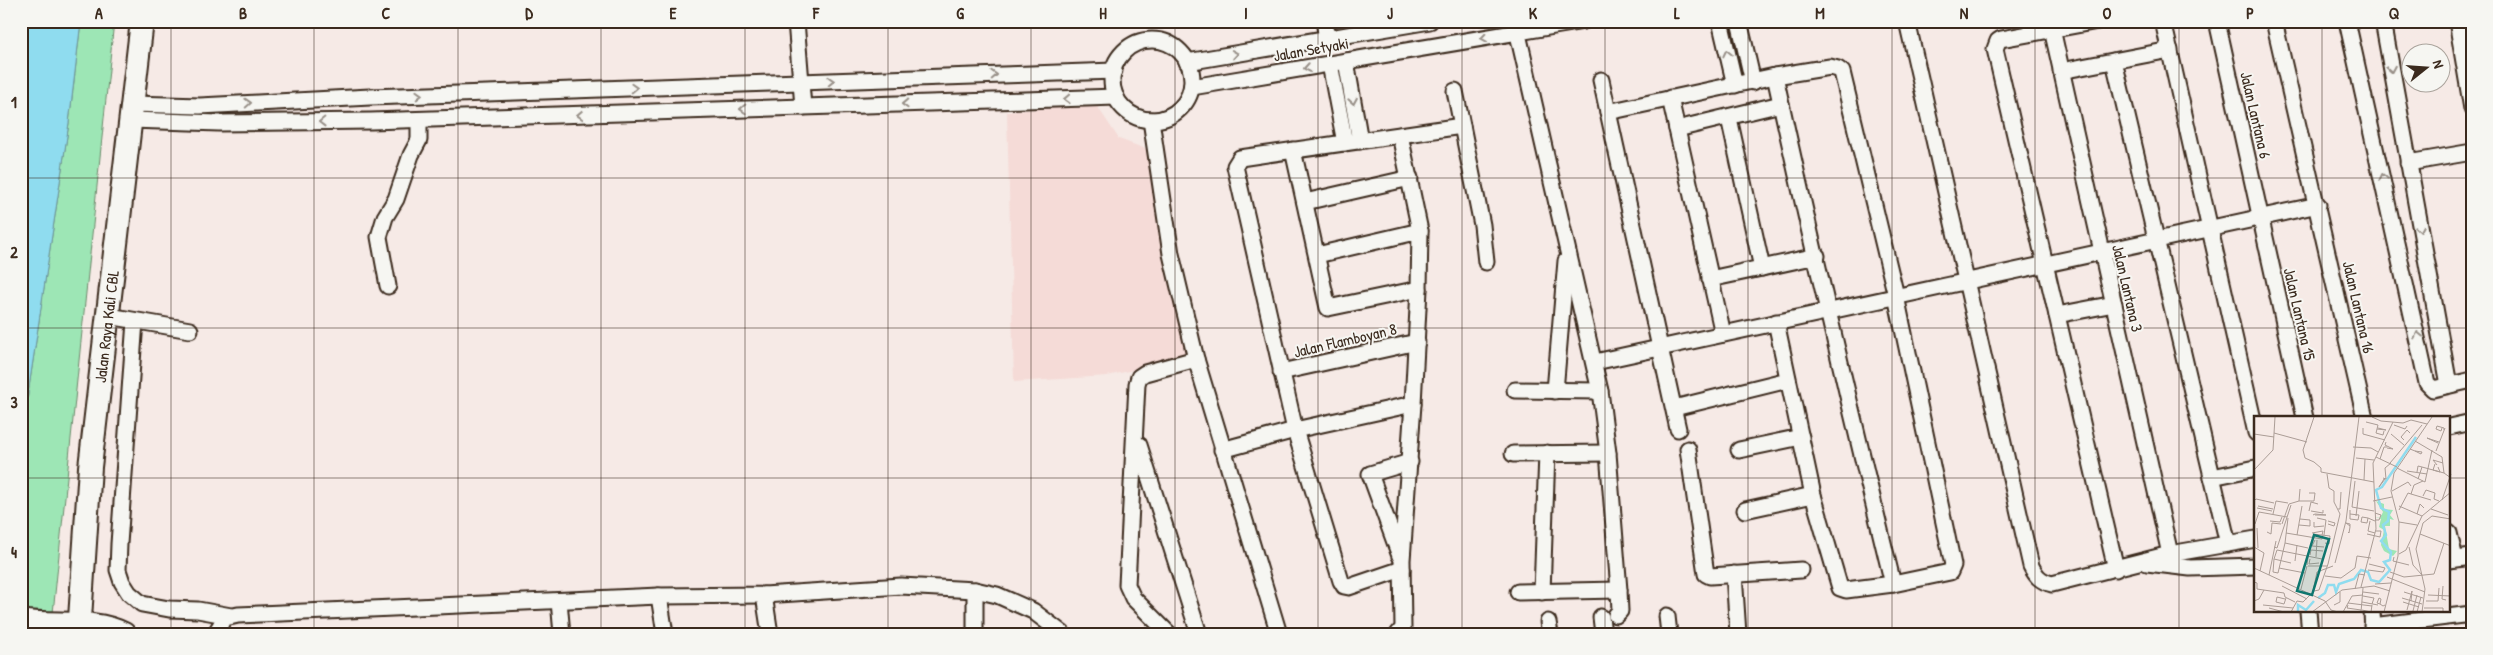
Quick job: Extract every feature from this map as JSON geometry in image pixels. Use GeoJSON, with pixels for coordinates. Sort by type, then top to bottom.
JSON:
{"type":"FeatureCollection","features":[{"type":"Feature","properties":{"kind":"main road","name":"Jalan Raya Kali CBL"},"geometry":{"type":"LineString","coordinates":[[80,629],[90,467],[142,21]]}},
{"type":"Feature","properties":{"kind":"main road"},"geometry":{"type":"LineString","coordinates":[[30,623],[80,629],[107,628],[124,634]]}},
{"type":"Feature","properties":{"kind":"street"},"geometry":{"type":"LineString","coordinates":[[796,21],[803,107]]}},
{"type":"Feature","properties":{"kind":"street"},"geometry":{"type":"LineString","coordinates":[[1324,21],[1326,38]]}},
{"type":"Feature","properties":{"kind":"street"},"geometry":{"type":"LineString","coordinates":[[1187,62],[1326,38],[1341,29],[1430,21]]}},
{"type":"Feature","properties":{"kind":"street","name":"Jalan Setyaki"},"geometry":{"type":"LineString","coordinates":[[1192,87],[1330,64],[1516,27],[1584,21]]}},
{"type":"Feature","properties":{"kind":"street"},"geometry":{"type":"LineString","coordinates":[[1720,21],[1735,85]]}},
{"type":"Feature","properties":{"kind":"street"},"geometry":{"type":"LineString","coordinates":[[1739,21],[1753,82]]}},
{"type":"Feature","properties":{"kind":"street"},"geometry":{"type":"LineString","coordinates":[[1907,21],[2031,566],[2036,576],[2044,582],[2052,584],[2116,570],[2170,554],[2254,539]]}},
{"type":"Feature","properties":{"kind":"street"},"geometry":{"type":"LineString","coordinates":[[2163,21],[2254,424]]}},
{"type":"Feature","properties":{"kind":"street","name":"Jalan Lantana 6"},"geometry":{"type":"LineString","coordinates":[[2217,21],[2261,217]]}},
{"type":"Feature","properties":{"kind":"street","name":"Jalan Lantana 16"},"geometry":{"type":"LineString","coordinates":[[2274,21],[2318,205],[2365,416]]}},
{"type":"Feature","properties":{"kind":"street"},"geometry":{"type":"LineString","coordinates":[[2346,21],[2428,383],[2433,388],[2472,380]]}},
{"type":"Feature","properties":{"kind":"street"},"geometry":{"type":"LineString","coordinates":[[2383,21],[2449,385]]}},
{"type":"Feature","properties":{"kind":"street"},"geometry":{"type":"LineString","coordinates":[[2456,21],[2472,109]]}},
{"type":"Feature","properties":{"kind":"street"},"geometry":{"type":"LineString","coordinates":[[2088,22],[2067,24],[2052,29],[2001,39],[1998,41],[1995,49],[2116,570]]}},
{"type":"Feature","properties":{"kind":"street"},"geometry":{"type":"LineString","coordinates":[[1516,27],[1600,391],[1608,453],[1620,612],[1608,616],[1603,634]]}},
{"type":"Feature","properties":{"kind":"street","name":"Jalan Lantana 3"},"geometry":{"type":"LineString","coordinates":[[2052,29],[2170,554]]}},
{"type":"Feature","properties":{"kind":"street"},"geometry":{"type":"LineString","coordinates":[[1151,40],[1172,46],[1187,62],[1192,74],[1192,87],[1184,104],[1178,111],[1160,120],[1151,120],[1130,114],[1116,97],[1113,84],[1114,71],[1120,57],[1130,47],[1151,40]]}},
{"type":"Feature","properties":{"kind":"street"},"geometry":{"type":"LineString","coordinates":[[2061,71],[2170,50]]}},
{"type":"Feature","properties":{"kind":"street"},"geometry":{"type":"LineString","coordinates":[[1346,61],[1360,141]]}},
{"type":"Feature","properties":{"kind":"street"},"geometry":{"type":"LineString","coordinates":[[2114,61],[2228,544]]}},
{"type":"Feature","properties":{"kind":"street"},"geometry":{"type":"LineString","coordinates":[[1330,64],[1344,143]]}},
{"type":"Feature","properties":{"kind":"street"},"geometry":{"type":"LineString","coordinates":[[1608,112],[1775,76],[1830,67],[1842,72],[1896,296],[1953,565],[1950,572],[1893,584],[1846,590],[1840,588],[1813,495],[1776,322]]}},
{"type":"Feature","properties":{"kind":"street"},"geometry":{"type":"LineString","coordinates":[[132,112],[164,106],[1114,71]]}},
{"type":"Feature","properties":{"kind":"street"},"geometry":{"type":"LineString","coordinates":[[1775,76],[1828,311],[1893,584]]}},
{"type":"Feature","properties":{"kind":"street"},"geometry":{"type":"LineString","coordinates":[[1601,80],[1678,429]]}},
{"type":"Feature","properties":{"kind":"street"},"geometry":{"type":"LineString","coordinates":[[1454,91],[1482,226],[1486,262]]}},
{"type":"Feature","properties":{"kind":"street"},"geometry":{"type":"LineString","coordinates":[[132,112],[165,122],[200,123],[419,120],[1116,97]]}},
{"type":"Feature","properties":{"kind":"street"},"geometry":{"type":"LineString","coordinates":[[1670,98],[1723,334]]}},
{"type":"Feature","properties":{"kind":"street"},"geometry":{"type":"LineString","coordinates":[[219,123],[220,104]]}},
{"type":"Feature","properties":{"kind":"street"},"geometry":{"type":"LineString","coordinates":[[1676,129],[1729,118],[1781,104]]}},
{"type":"Feature","properties":{"kind":"street"},"geometry":{"type":"LineString","coordinates":[[1729,118],[1762,268]]}},
{"type":"Feature","properties":{"kind":"street"},"geometry":{"type":"LineString","coordinates":[[388,286],[379,237],[385,217],[396,199],[411,155],[419,140],[419,120]]}},
{"type":"Feature","properties":{"kind":"street"},"geometry":{"type":"LineString","coordinates":[[1151,120],[1171,254],[1196,359],[1279,634]]}},
{"type":"Feature","properties":{"kind":"street"},"geometry":{"type":"LineString","coordinates":[[1402,565],[1349,587],[1344,586],[1341,581],[1295,430],[1235,166],[1240,158],[1462,126]]}},
{"type":"Feature","properties":{"kind":"street"},"geometry":{"type":"LineString","coordinates":[[1398,634],[1403,628],[1402,565],[1417,342],[1420,231],[1400,135]]}},
{"type":"Feature","properties":{"kind":"street"},"geometry":{"type":"LineString","coordinates":[[1293,150],[1328,308],[1419,288]]}},
{"type":"Feature","properties":{"kind":"street"},"geometry":{"type":"LineString","coordinates":[[2408,162],[2472,152]]}},
{"type":"Feature","properties":{"kind":"street"},"geometry":{"type":"LineString","coordinates":[[1305,202],[1410,178]]}},
{"type":"Feature","properties":{"kind":"street"},"geometry":{"type":"LineString","coordinates":[[1594,362],[2318,205]]}},
{"type":"Feature","properties":{"kind":"street","name":"Jalan Lantana 15"},"geometry":{"type":"LineString","coordinates":[[2261,217],[2306,416]]}},
{"type":"Feature","properties":{"kind":"street"},"geometry":{"type":"LineString","coordinates":[[1317,255],[1420,231]]}},
{"type":"Feature","properties":{"kind":"street"},"geometry":{"type":"LineString","coordinates":[[1555,391],[1568,246]]}},
{"type":"Feature","properties":{"kind":"street"},"geometry":{"type":"LineString","coordinates":[[1710,279],[1817,256]]}},
{"type":"Feature","properties":{"kind":"street"},"geometry":{"type":"LineString","coordinates":[[2057,315],[2114,304]]}},
{"type":"Feature","properties":{"kind":"street"},"geometry":{"type":"LineString","coordinates":[[109,316],[190,330]]}},
{"type":"Feature","properties":{"kind":"street"},"geometry":{"type":"LineString","coordinates":[[137,321],[118,570],[122,582],[130,593],[148,606],[231,616],[660,596],[764,595],[901,586],[975,590],[1016,601],[1033,611],[1062,634]]}},
{"type":"Feature","properties":{"kind":"street","name":"Jalan Flamboyan 8"},"geometry":{"type":"LineString","coordinates":[[1281,372],[1417,342]]}},
{"type":"Feature","properties":{"kind":"street"},"geometry":{"type":"LineString","coordinates":[[1169,634],[1128,591],[1137,384],[1139,377],[1151,371],[1196,359]]}},
{"type":"Feature","properties":{"kind":"street"},"geometry":{"type":"LineString","coordinates":[[1674,408],[1788,380]]}},
{"type":"Feature","properties":{"kind":"street"},"geometry":{"type":"LineString","coordinates":[[1515,390],[1600,391]]}},
{"type":"Feature","properties":{"kind":"street"},"geometry":{"type":"LineString","coordinates":[[1222,450],[1295,430],[1413,404]]}},
{"type":"Feature","properties":{"kind":"street"},"geometry":{"type":"LineString","coordinates":[[2450,427],[2472,422]]}},
{"type":"Feature","properties":{"kind":"street"},"geometry":{"type":"LineString","coordinates":[[1136,436],[1199,634]]}},
{"type":"Feature","properties":{"kind":"street"},"geometry":{"type":"LineString","coordinates":[[1739,450],[1801,437]]}},
{"type":"Feature","properties":{"kind":"street"},"geometry":{"type":"LineString","coordinates":[[1688,448],[1704,571],[1710,576],[1801,570]]}},
{"type":"Feature","properties":{"kind":"street"},"geometry":{"type":"LineString","coordinates":[[1542,592],[1547,453]]}},
{"type":"Feature","properties":{"kind":"street"},"geometry":{"type":"LineString","coordinates":[[1513,454],[1608,453]]}},
{"type":"Feature","properties":{"kind":"street"},"geometry":{"type":"LineString","coordinates":[[1402,565],[1370,474],[1410,462]]}},
{"type":"Feature","properties":{"kind":"street"},"geometry":{"type":"LineString","coordinates":[[2212,477],[2254,468]]}},
{"type":"Feature","properties":{"kind":"street"},"geometry":{"type":"LineString","coordinates":[[1745,510],[1813,495]]}},
{"type":"Feature","properties":{"kind":"street"},"geometry":{"type":"LineString","coordinates":[[2450,542],[2452,560],[2472,557]]}},
{"type":"Feature","properties":{"kind":"street"},"geometry":{"type":"LineString","coordinates":[[2143,562],[2190,568],[2254,566]]}},
{"type":"Feature","properties":{"kind":"street"},"geometry":{"type":"LineString","coordinates":[[1734,574],[1738,634]]}},
{"type":"Feature","properties":{"kind":"street"},"geometry":{"type":"LineString","coordinates":[[975,590],[975,634]]}},
{"type":"Feature","properties":{"kind":"street"},"geometry":{"type":"LineString","coordinates":[[1518,592],[1619,590]]}},
{"type":"Feature","properties":{"kind":"street"},"geometry":{"type":"LineString","coordinates":[[764,595],[770,634]]}},
{"type":"Feature","properties":{"kind":"street"},"geometry":{"type":"LineString","coordinates":[[660,596],[666,634]]}},
{"type":"Feature","properties":{"kind":"street"},"geometry":{"type":"LineString","coordinates":[[559,600],[562,634]]}},
{"type":"Feature","properties":{"kind":"street"},"geometry":{"type":"LineString","coordinates":[[2308,612],[2310,634]]}},
{"type":"Feature","properties":{"kind":"street"},"geometry":{"type":"LineString","coordinates":[[2372,624],[2427,627],[2472,614]]}},
{"type":"Feature","properties":{"kind":"street"},"geometry":{"type":"LineString","coordinates":[[215,634],[219,624],[231,616]]}},
{"type":"Feature","properties":{"kind":"street"},"geometry":{"type":"LineString","coordinates":[[1667,616],[1669,634]]}},
{"type":"Feature","properties":{"kind":"shaded area"},"geometry":{"type":"Polygon","coordinates":[[[1095,103],[1119,139],[1146,149],[1194,356],[1107,376],[1014,382],[1007,112],[1095,103]]]}},
{"type":"Feature","properties":{"kind":"green space"},"geometry":{"type":"Polygon","coordinates":[[[81,21],[114,21],[53,613],[21,621],[21,440],[69,123],[81,21]]]}},
{"type":"Feature","properties":{"kind":"water"},"geometry":{"type":"Polygon","coordinates":[[[23,21],[81,21],[69,123],[21,440],[23,21]]]}}]}
